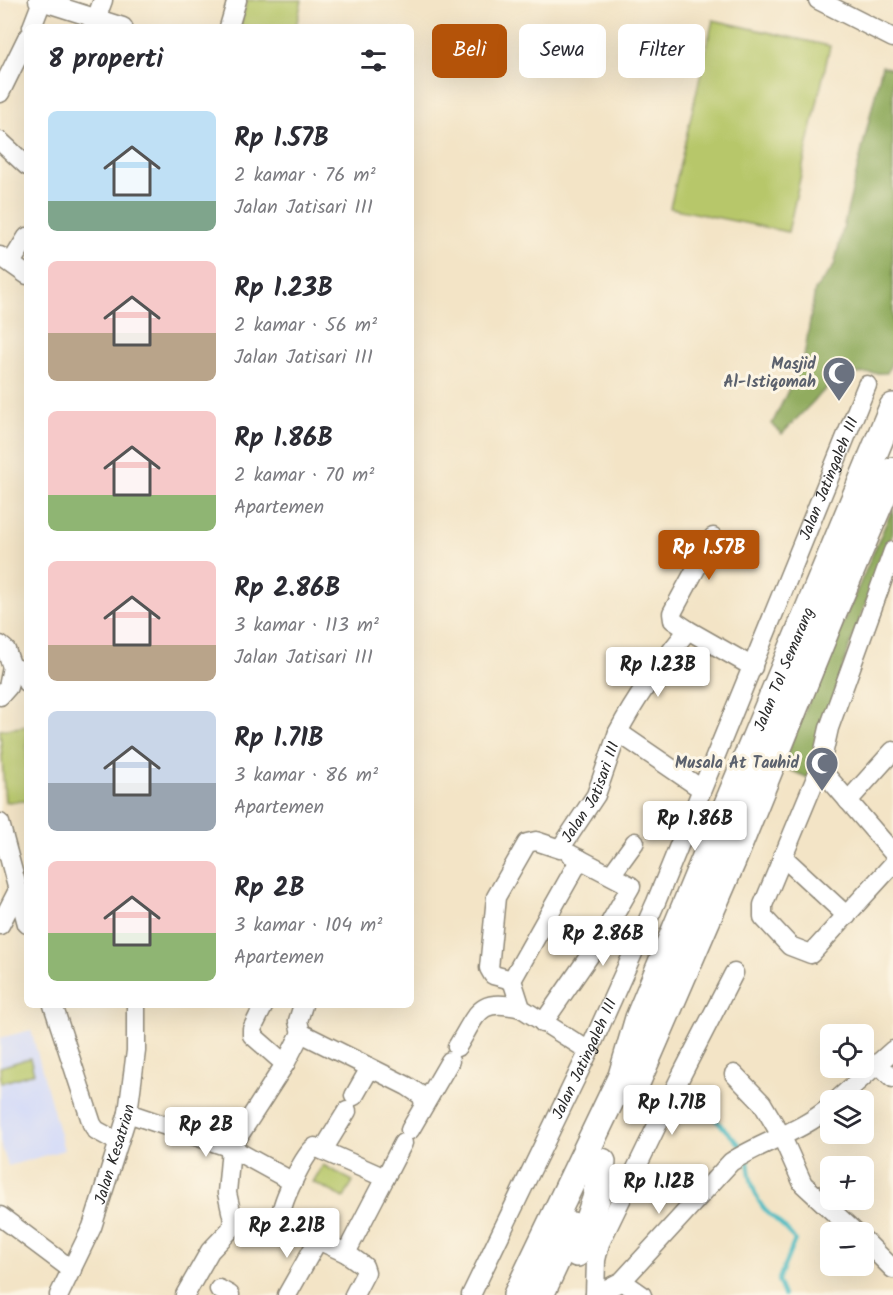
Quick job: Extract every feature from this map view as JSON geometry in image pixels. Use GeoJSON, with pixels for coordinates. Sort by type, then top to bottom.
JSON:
{"type":"FeatureCollection","features":[{"type":"Feature","properties":{"kind":"highway","name":"Jalan Tol Semarang"},"geometry":{"type":"LineString","coordinates":[[518,1295],[622,1076],[639,1018],[893,407]]}},
{"type":"Feature","properties":{"kind":"highway","name":"Jalan Tol Semarang"},"geometry":{"type":"LineString","coordinates":[[540,1295],[602,1162],[732,861],[893,471]]}},
{"type":"Feature","properties":{"kind":"highway"},"geometry":{"type":"LineString","coordinates":[[497,1295],[639,1018]]}},
{"type":"Feature","properties":{"kind":"highway"},"geometry":{"type":"LineString","coordinates":[[558,1295],[587,1227],[596,1199],[602,1162]]}},
{"type":"Feature","properties":{"kind":"street"},"geometry":{"type":"LineString","coordinates":[[33,24],[40,1],[94,22],[103,0]]}},
{"type":"Feature","properties":{"kind":"street"},"geometry":{"type":"LineString","coordinates":[[230,24],[237,0]]}},
{"type":"Feature","properties":{"kind":"street"},"geometry":{"type":"LineString","coordinates":[[818,0],[893,38]]}},
{"type":"Feature","properties":{"kind":"street"},"geometry":{"type":"LineString","coordinates":[[0,93],[24,44]]}},
{"type":"Feature","properties":{"kind":"street"},"geometry":{"type":"LineString","coordinates":[[0,141],[24,163]]}},
{"type":"Feature","properties":{"kind":"street"},"geometry":{"type":"LineString","coordinates":[[24,240],[5,260],[24,273]]}},
{"type":"Feature","properties":{"kind":"street","name":"Jalan Jatingaleh III"},"geometry":{"type":"LineString","coordinates":[[471,1295],[589,1051],[656,902],[700,788],[753,667],[867,385]]}},
{"type":"Feature","properties":{"kind":"street"},"geometry":{"type":"LineString","coordinates":[[713,537],[672,613],[673,620],[753,667]]}},
{"type":"Feature","properties":{"kind":"street"},"geometry":{"type":"LineString","coordinates":[[893,551],[829,728],[820,768],[782,856],[762,912],[766,922],[790,946],[806,953],[816,951],[893,864]]}},
{"type":"Feature","properties":{"kind":"street","name":"Jalan Jatisari III"},"geometry":{"type":"LineString","coordinates":[[560,849],[596,795],[618,732],[647,681],[688,630]]}},
{"type":"Feature","properties":{"kind":"street"},"geometry":{"type":"LineString","coordinates":[[0,645],[24,676],[4,691]]}},
{"type":"Feature","properties":{"kind":"street","name":"Jalan Jatisari III"},"geometry":{"type":"LineString","coordinates":[[618,732],[700,788]]}},
{"type":"Feature","properties":{"kind":"street"},"geometry":{"type":"LineString","coordinates":[[848,801],[893,752]]}},
{"type":"Feature","properties":{"kind":"street"},"geometry":{"type":"LineString","coordinates":[[820,768],[893,853]]}},
{"type":"Feature","properties":{"kind":"street"},"geometry":{"type":"LineString","coordinates":[[0,823],[24,914]]}},
{"type":"Feature","properties":{"kind":"street","name":"Jalan Jatisari III"},"geometry":{"type":"LineString","coordinates":[[543,1023],[599,942],[630,889],[629,885],[611,875],[580,859],[560,849],[530,841],[496,897],[489,968],[493,975],[512,980],[580,859]]}},
{"type":"Feature","properties":{"kind":"street"},"geometry":{"type":"LineString","coordinates":[[611,875],[635,842]]}},
{"type":"Feature","properties":{"kind":"street"},"geometry":{"type":"LineString","coordinates":[[782,856],[847,916]]}},
{"type":"Feature","properties":{"kind":"street"},"geometry":{"type":"LineString","coordinates":[[0,925],[17,892]]}},
{"type":"Feature","properties":{"kind":"street"},"geometry":{"type":"LineString","coordinates":[[734,973],[600,1243],[596,1260],[595,1295],[622,1281],[731,1162],[811,1123],[820,1115]]}},
{"type":"Feature","properties":{"kind":"street"},"geometry":{"type":"LineString","coordinates":[[512,980],[521,1008]]}},
{"type":"Feature","properties":{"kind":"street"},"geometry":{"type":"LineString","coordinates":[[346,1253],[406,1136],[453,1054],[481,1010],[488,1004],[499,1002],[521,1008],[589,1051]]}},
{"type":"Feature","properties":{"kind":"street"},"geometry":{"type":"LineString","coordinates":[[54,1008],[92,1124],[96,1130],[118,1142]]}},
{"type":"Feature","properties":{"kind":"street","name":"Jalan Kesatrian"},"geometry":{"type":"LineString","coordinates":[[59,1295],[92,1227],[128,1113],[136,1051],[136,1008]]}},
{"type":"Feature","properties":{"kind":"street"},"geometry":{"type":"LineString","coordinates":[[262,1008],[252,1029],[252,1035],[285,1064]]}},
{"type":"Feature","properties":{"kind":"street"},"geometry":{"type":"LineString","coordinates":[[193,1291],[210,1251],[231,1229],[232,1220],[227,1193],[231,1148],[285,1064],[301,1034],[298,1021],[302,1008]]}},
{"type":"Feature","properties":{"kind":"street"},"geometry":{"type":"LineString","coordinates":[[301,1034],[421,1095],[424,1105]]}},
{"type":"Feature","properties":{"kind":"street"},"geometry":{"type":"LineString","coordinates":[[848,1090],[893,1050]]}},
{"type":"Feature","properties":{"kind":"street"},"geometry":{"type":"LineString","coordinates":[[878,1064],[893,1078]]}},
{"type":"Feature","properties":{"kind":"street"},"geometry":{"type":"LineString","coordinates":[[323,1150],[370,1068]]}},
{"type":"Feature","properties":{"kind":"street"},"geometry":{"type":"LineString","coordinates":[[734,1074],[756,1096],[782,1137],[803,1184],[844,1222]]}},
{"type":"Feature","properties":{"kind":"street"},"geometry":{"type":"LineString","coordinates":[[128,1113],[231,1148],[293,1182]]}},
{"type":"Feature","properties":{"kind":"street"},"geometry":{"type":"LineString","coordinates":[[354,1295],[366,1272],[364,1266],[346,1253],[318,1240],[281,1215],[293,1182],[309,1151],[315,1147],[385,1178]]}},
{"type":"Feature","properties":{"kind":"street"},"geometry":{"type":"LineString","coordinates":[[0,1216],[72,1270]]}},
{"type":"Feature","properties":{"kind":"street"},"geometry":{"type":"LineString","coordinates":[[287,1295],[318,1240]]}},
{"type":"Feature","properties":{"kind":"street"},"geometry":{"type":"LineString","coordinates":[[874,1250],[893,1269]]}},
{"type":"Feature","properties":{"kind":"street"},"geometry":{"type":"LineString","coordinates":[[622,1281],[642,1295]]}},
{"type":"Feature","properties":{"kind":"shaded area"},"geometry":{"type":"Polygon","coordinates":[[[31,1030],[64,1150],[8,1166],[0,1142],[0,1038],[31,1030]]]}},
{"type":"Feature","properties":{"kind":"green space"},"geometry":{"type":"Polygon","coordinates":[[[247,0],[302,0],[297,24],[241,24],[247,0]]]}},
{"type":"Feature","properties":{"kind":"green space"},"geometry":{"type":"Polygon","coordinates":[[[713,20],[830,46],[788,232],[670,208],[700,78],[705,78],[705,55],[713,20]]]}},
{"type":"Feature","properties":{"kind":"green space"},"geometry":{"type":"Polygon","coordinates":[[[882,66],[893,69],[893,359],[887,373],[840,374],[782,434],[772,424],[804,357],[815,290],[834,266],[882,66]]]}},
{"type":"Feature","properties":{"kind":"green space"},"geometry":{"type":"Polygon","coordinates":[[[893,507],[893,533],[851,642],[808,778],[781,766],[893,507]]]}},
{"type":"Feature","properties":{"kind":"green space"},"geometry":{"type":"Polygon","coordinates":[[[24,726],[24,801],[5,802],[0,730],[24,726]]]}},
{"type":"Feature","properties":{"kind":"green space"},"geometry":{"type":"Polygon","coordinates":[[[30,1058],[34,1073],[1,1083],[0,1067],[30,1058]]]}},
{"type":"Feature","properties":{"kind":"green space"},"geometry":{"type":"Polygon","coordinates":[[[323,1165],[353,1181],[344,1198],[313,1182],[323,1165]]]}},
{"type":"Feature","properties":{"kind":"waterway"},"geometry":{"type":"LineString","coordinates":[[698,1116],[711,1115],[744,1149]]}},
{"type":"Feature","properties":{"kind":"waterway"},"geometry":{"type":"LineString","coordinates":[[748,1159],[751,1180],[763,1208],[795,1240],[778,1281],[784,1295]]}},
{"type":"Feature","properties":{"kind":"place","name":"Masjid Al-Istiqomah"},"geometry":{"type":"Point","coordinates":[839,402]}},
{"type":"Feature","properties":{"kind":"place","name":"Musala At Tauhid"},"geometry":{"type":"Point","coordinates":[822,792]}}]}
